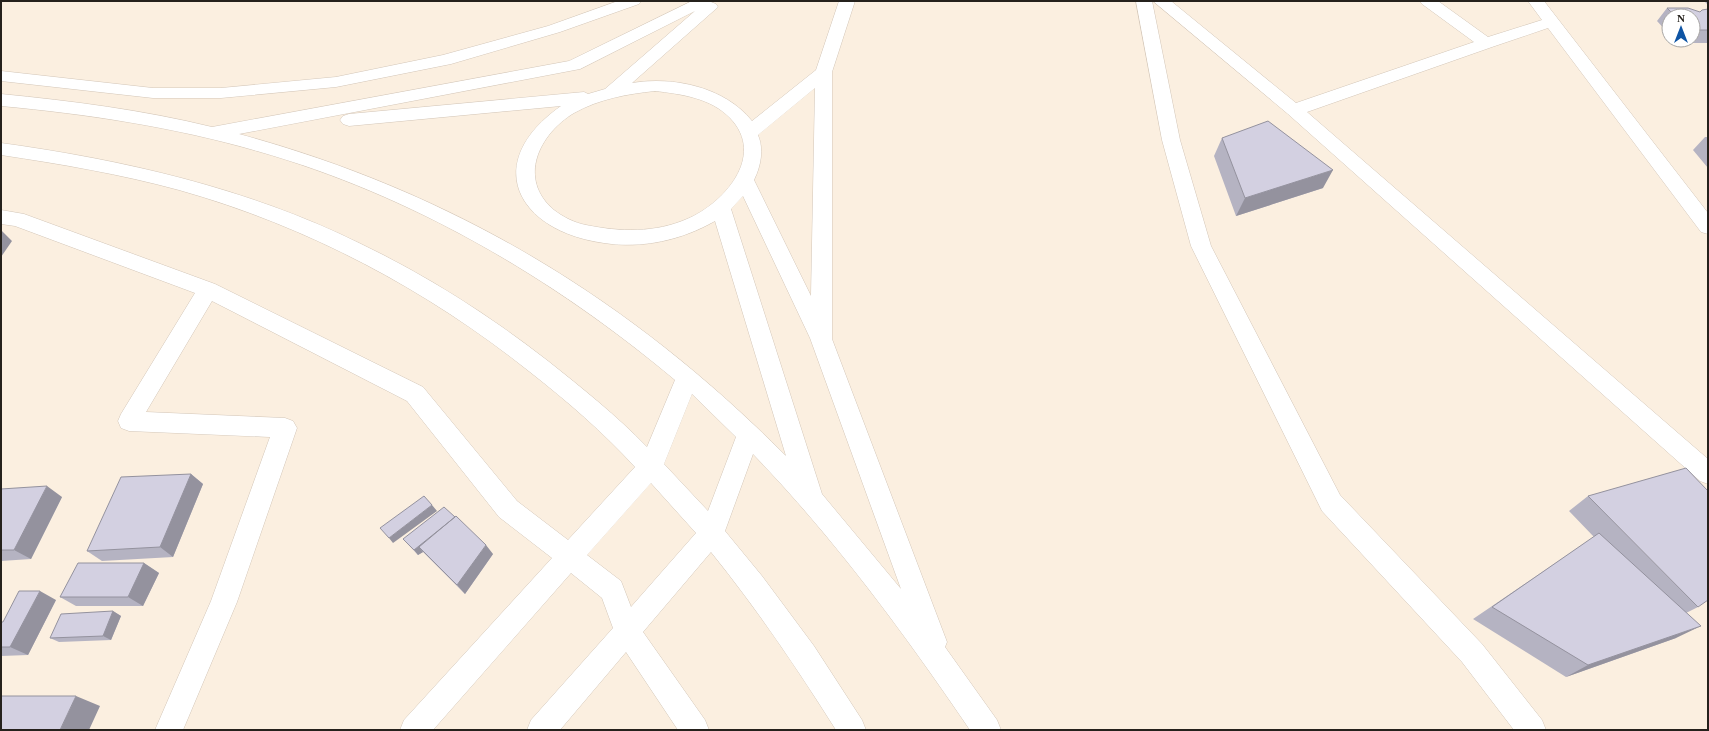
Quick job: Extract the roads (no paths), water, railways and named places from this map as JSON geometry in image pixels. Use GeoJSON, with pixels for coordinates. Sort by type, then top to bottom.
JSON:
{"type":"FeatureCollection","features":[{"type":"Feature","properties":{"kind":"street"},"geometry":{"type":"LineString","coordinates":[[1,76],[153,93],[221,93],[336,82],[445,60],[554,29],[633,1]]}},
{"type":"Feature","properties":{"kind":"street"},"geometry":{"type":"LineString","coordinates":[[209,133],[574,65],[704,1]]}},
{"type":"Feature","properties":{"kind":"street"},"geometry":{"type":"LineString","coordinates":[[612,91],[717,1]]}},
{"type":"Feature","properties":{"kind":"street"},"geometry":{"type":"LineString","coordinates":[[821,339],[824,72],[847,1]]}},
{"type":"Feature","properties":{"kind":"street"},"geometry":{"type":"LineString","coordinates":[[1144,1],[1171,140],[1201,246],[1331,503],[1472,653],[1532,730]]}},
{"type":"Feature","properties":{"kind":"street"},"geometry":{"type":"LineString","coordinates":[[1161,1],[1294,110],[1706,470]]}},
{"type":"Feature","properties":{"kind":"street"},"geometry":{"type":"LineString","coordinates":[[1428,1],[1486,43]]}},
{"type":"Feature","properties":{"kind":"street"},"geometry":{"type":"LineString","coordinates":[[1536,1],[1708,227]]}},
{"type":"Feature","properties":{"kind":"street"},"geometry":{"type":"LineString","coordinates":[[1294,110],[1486,43],[1552,22]]}},
{"type":"Feature","properties":{"kind":"street"},"geometry":{"type":"LineString","coordinates":[[749,133],[824,72]]}},
{"type":"Feature","properties":{"kind":"street"},"geometry":{"type":"LineString","coordinates":[[655,86],[696,92],[714,99],[730,108],[742,120],[749,133],[753,148],[752,164],[745,180],[734,195],[721,207],[704,218],[663,234],[625,238],[596,236],[576,231],[559,223],[545,213],[534,200],[527,186],[525,171],[528,156],[534,142],[545,128],[558,116],[593,97],[612,91],[633,87],[655,86]]}},
{"type":"Feature","properties":{"kind":"street"},"geometry":{"type":"LineString","coordinates":[[209,133],[593,97]]}},
{"type":"Feature","properties":{"kind":"street"},"geometry":{"type":"LineString","coordinates":[[1,100],[71,108],[122,116],[209,133],[263,147],[325,166],[386,190],[446,217],[507,249],[567,286],[627,328],[687,378],[749,434],[812,500],[876,576],[942,664],[987,730]]}},
{"type":"Feature","properties":{"kind":"street"},"geometry":{"type":"LineString","coordinates":[[1,149],[100,165],[165,180],[229,198],[291,221],[352,248],[412,279],[472,316],[532,359],[592,408],[651,466],[712,533],[772,611],[835,702],[852,730]]}},
{"type":"Feature","properties":{"kind":"street"},"geometry":{"type":"LineString","coordinates":[[745,180],[821,339],[942,664]]}},
{"type":"Feature","properties":{"kind":"street"},"geometry":{"type":"LineString","coordinates":[[721,207],[812,500]]}},
{"type":"Feature","properties":{"kind":"street"},"geometry":{"type":"LineString","coordinates":[[1,218],[17,219],[208,290],[415,394],[508,510],[612,590],[627,631],[695,730]]}},
{"type":"Feature","properties":{"kind":"street"},"geometry":{"type":"LineString","coordinates":[[169,730],[224,602],[285,428],[129,421],[208,290]]}},
{"type":"Feature","properties":{"kind":"street"},"geometry":{"type":"LineString","coordinates":[[414,730],[651,466],[687,378]]}},
{"type":"Feature","properties":{"kind":"street"},"geometry":{"type":"LineString","coordinates":[[541,730],[712,533],[749,434]]}}]}
